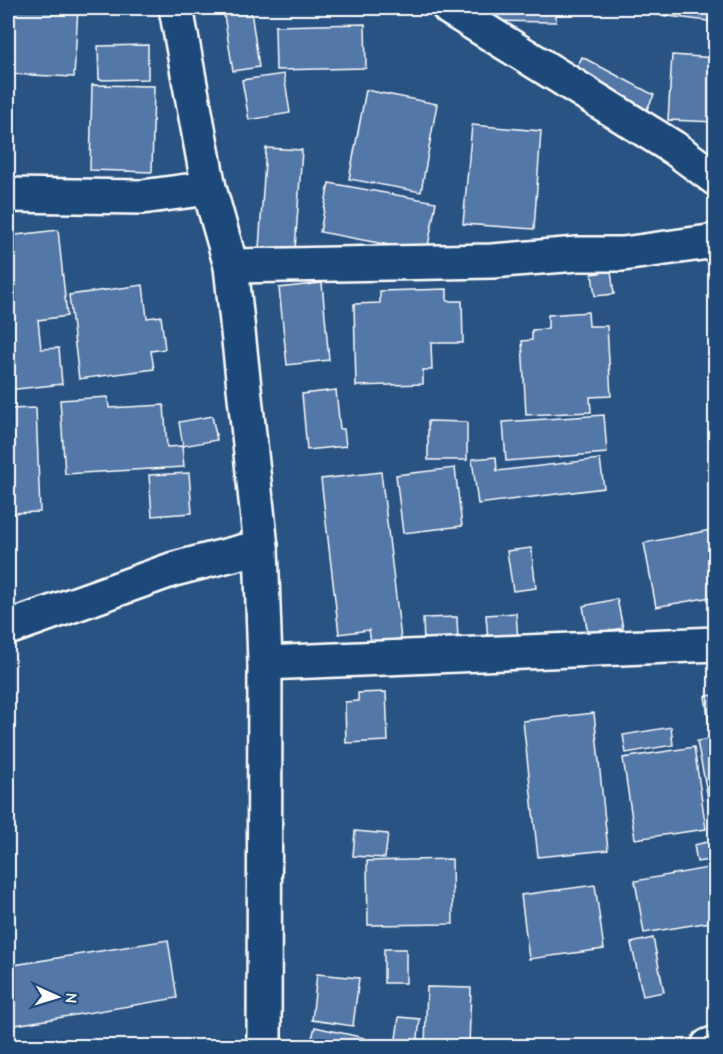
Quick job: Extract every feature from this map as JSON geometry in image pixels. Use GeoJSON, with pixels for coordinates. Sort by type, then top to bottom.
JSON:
{"type":"FeatureCollection","features":[{"type":"Feature","properties":{"kind":"street"},"geometry":{"type":"LineString","coordinates":[[176,8],[209,188],[231,266],[261,547],[265,663],[264,1047]]}},
{"type":"Feature","properties":{"kind":"street"},"geometry":{"type":"LineString","coordinates":[[449,8],[674,148],[716,179]]}},
{"type":"Feature","properties":{"kind":"street"},"geometry":{"type":"LineString","coordinates":[[8,195],[141,196],[209,188]]}},
{"type":"Feature","properties":{"kind":"street"},"geometry":{"type":"LineString","coordinates":[[231,266],[492,261],[577,254],[623,254],[716,241]]}},
{"type":"Feature","properties":{"kind":"street"},"geometry":{"type":"LineString","coordinates":[[8,628],[174,569],[261,547]]}},
{"type":"Feature","properties":{"kind":"street"},"geometry":{"type":"LineString","coordinates":[[265,663],[716,644]]}},
{"type":"Feature","properties":{"kind":"street"},"geometry":{"type":"LineString","coordinates":[[708,1047],[716,1043]]}},
{"type":"Feature","properties":{"kind":"building"},"geometry":{"type":"Polygon","coordinates":[[[8,8],[78,8],[74,77],[8,74],[8,8]]]}},
{"type":"Feature","properties":{"kind":"building"},"geometry":{"type":"Polygon","coordinates":[[[492,8],[556,8],[556,22],[492,21],[492,8]]]}},
{"type":"Feature","properties":{"kind":"building"},"geometry":{"type":"Polygon","coordinates":[[[645,8],[716,8],[716,22],[644,13],[645,8]]]}},
{"type":"Feature","properties":{"kind":"building"},"geometry":{"type":"Polygon","coordinates":[[[251,11],[259,67],[233,71],[224,15],[251,11]]]}},
{"type":"Feature","properties":{"kind":"building"},"geometry":{"type":"Polygon","coordinates":[[[365,24],[366,68],[276,70],[275,26],[365,24]]]}},
{"type":"Feature","properties":{"kind":"building"},"geometry":{"type":"Polygon","coordinates":[[[148,45],[148,79],[99,80],[98,46],[148,45]]]}},
{"type":"Feature","properties":{"kind":"building"},"geometry":{"type":"Polygon","coordinates":[[[672,55],[716,58],[716,122],[668,120],[672,55]]]}},
{"type":"Feature","properties":{"kind":"building"},"geometry":{"type":"Polygon","coordinates":[[[582,57],[654,95],[643,117],[571,79],[582,57]]]}},
{"type":"Feature","properties":{"kind":"building"},"geometry":{"type":"Polygon","coordinates":[[[284,74],[290,113],[249,120],[242,80],[284,74]]]}},
{"type":"Feature","properties":{"kind":"building"},"geometry":{"type":"Polygon","coordinates":[[[92,85],[154,86],[152,172],[90,170],[92,85]]]}},
{"type":"Feature","properties":{"kind":"building"},"geometry":{"type":"Polygon","coordinates":[[[366,90],[437,104],[421,192],[349,179],[366,90]]]}},
{"type":"Feature","properties":{"kind":"building"},"geometry":{"type":"Polygon","coordinates":[[[472,125],[541,131],[534,229],[463,224],[472,125]]]}},
{"type":"Feature","properties":{"kind":"building"},"geometry":{"type":"Polygon","coordinates":[[[266,148],[302,150],[295,250],[259,248],[266,148]]]}},
{"type":"Feature","properties":{"kind":"building"},"geometry":{"type":"Polygon","coordinates":[[[329,183],[436,202],[427,252],[320,232],[329,183]]]}},
{"type":"Feature","properties":{"kind":"building"},"geometry":{"type":"Polygon","coordinates":[[[58,230],[67,316],[38,320],[41,349],[59,348],[62,384],[8,390],[8,236],[58,230]]]}},
{"type":"Feature","properties":{"kind":"building"},"geometry":{"type":"Polygon","coordinates":[[[611,271],[614,294],[595,296],[592,274],[611,271]]]}},
{"type":"Feature","properties":{"kind":"building"},"geometry":{"type":"Polygon","coordinates":[[[322,283],[329,360],[287,365],[279,288],[322,283]]]}},
{"type":"Feature","properties":{"kind":"building"},"geometry":{"type":"Polygon","coordinates":[[[143,285],[147,318],[161,316],[165,349],[151,351],[154,369],[79,379],[69,295],[143,285]]]}},
{"type":"Feature","properties":{"kind":"building"},"geometry":{"type":"Polygon","coordinates":[[[447,289],[447,301],[462,301],[463,343],[431,343],[432,370],[423,370],[423,384],[356,386],[354,304],[380,303],[380,291],[447,289]]]}},
{"type":"Feature","properties":{"kind":"building"},"geometry":{"type":"Polygon","coordinates":[[[588,312],[589,326],[607,326],[611,396],[590,397],[591,412],[526,415],[522,341],[532,340],[532,330],[548,329],[548,315],[588,312]]]}},
{"type":"Feature","properties":{"kind":"building"},"geometry":{"type":"Polygon","coordinates":[[[336,390],[340,429],[344,429],[346,446],[307,450],[302,394],[336,390]]]}},
{"type":"Feature","properties":{"kind":"building"},"geometry":{"type":"Polygon","coordinates":[[[108,397],[109,408],[164,405],[167,447],[182,446],[184,467],[65,474],[60,400],[108,397]]]}},
{"type":"Feature","properties":{"kind":"building"},"geometry":{"type":"Polygon","coordinates":[[[36,408],[40,512],[8,513],[8,409],[36,408]]]}},
{"type":"Feature","properties":{"kind":"building"},"geometry":{"type":"Polygon","coordinates":[[[604,415],[607,453],[506,461],[503,422],[604,415]]]}},
{"type":"Feature","properties":{"kind":"building"},"geometry":{"type":"Polygon","coordinates":[[[212,416],[217,440],[183,446],[179,422],[212,416]]]}},
{"type":"Feature","properties":{"kind":"building"},"geometry":{"type":"Polygon","coordinates":[[[428,421],[467,422],[467,460],[428,460],[428,421]]]}},
{"type":"Feature","properties":{"kind":"building"},"geometry":{"type":"Polygon","coordinates":[[[496,457],[497,471],[600,459],[604,488],[478,504],[472,459],[496,457]]]}},
{"type":"Feature","properties":{"kind":"building"},"geometry":{"type":"Polygon","coordinates":[[[455,468],[462,526],[403,533],[396,475],[455,468]]]}},
{"type":"Feature","properties":{"kind":"building"},"geometry":{"type":"Polygon","coordinates":[[[381,472],[401,639],[371,642],[369,630],[339,634],[321,479],[381,472]]]}},
{"type":"Feature","properties":{"kind":"building"},"geometry":{"type":"Polygon","coordinates":[[[189,473],[192,513],[152,516],[149,475],[189,473]]]}},
{"type":"Feature","properties":{"kind":"building"},"geometry":{"type":"Polygon","coordinates":[[[716,529],[716,596],[656,607],[644,543],[716,529]]]}},
{"type":"Feature","properties":{"kind":"building"},"geometry":{"type":"Polygon","coordinates":[[[531,548],[536,588],[513,591],[507,551],[531,548]]]}},
{"type":"Feature","properties":{"kind":"building"},"geometry":{"type":"Polygon","coordinates":[[[617,599],[623,628],[588,634],[583,606],[617,599]]]}},
{"type":"Feature","properties":{"kind":"building"},"geometry":{"type":"Polygon","coordinates":[[[516,613],[518,639],[488,641],[486,615],[516,613]]]}},
{"type":"Feature","properties":{"kind":"building"},"geometry":{"type":"Polygon","coordinates":[[[457,617],[458,641],[424,643],[423,618],[457,617]]]}},
{"type":"Feature","properties":{"kind":"building"},"geometry":{"type":"Polygon","coordinates":[[[386,692],[388,741],[346,743],[345,702],[358,701],[358,693],[386,692]]]}},
{"type":"Feature","properties":{"kind":"building"},"geometry":{"type":"Polygon","coordinates":[[[716,695],[716,730],[710,731],[705,696],[716,695]]]}},
{"type":"Feature","properties":{"kind":"building"},"geometry":{"type":"Polygon","coordinates":[[[594,713],[608,850],[538,857],[523,721],[594,713]]]}},
{"type":"Feature","properties":{"kind":"building"},"geometry":{"type":"Polygon","coordinates":[[[671,727],[673,745],[626,753],[623,735],[671,727]]]}},
{"type":"Feature","properties":{"kind":"building"},"geometry":{"type":"Polygon","coordinates":[[[716,738],[716,839],[697,741],[716,738]]]}},
{"type":"Feature","properties":{"kind":"building"},"geometry":{"type":"Polygon","coordinates":[[[694,747],[706,829],[635,839],[623,758],[694,747]]]}},
{"type":"Feature","properties":{"kind":"building"},"geometry":{"type":"Polygon","coordinates":[[[355,831],[388,834],[385,858],[353,856],[355,831]]]}},
{"type":"Feature","properties":{"kind":"building"},"geometry":{"type":"Polygon","coordinates":[[[716,840],[716,859],[697,862],[694,845],[716,840]]]}},
{"type":"Feature","properties":{"kind":"building"},"geometry":{"type":"Polygon","coordinates":[[[452,859],[453,924],[368,925],[367,861],[452,859]]]}},
{"type":"Feature","properties":{"kind":"building"},"geometry":{"type":"Polygon","coordinates":[[[713,867],[716,883],[716,921],[644,933],[635,881],[713,867]]]}},
{"type":"Feature","properties":{"kind":"building"},"geometry":{"type":"Polygon","coordinates":[[[595,885],[604,949],[529,959],[521,895],[595,885]]]}},
{"type":"Feature","properties":{"kind":"building"},"geometry":{"type":"Polygon","coordinates":[[[653,938],[664,992],[643,996],[631,943],[653,938]]]}},
{"type":"Feature","properties":{"kind":"building"},"geometry":{"type":"Polygon","coordinates":[[[168,940],[177,998],[9,1026],[8,966],[168,940]]]}},
{"type":"Feature","properties":{"kind":"building"},"geometry":{"type":"Polygon","coordinates":[[[384,949],[406,949],[406,983],[384,983],[384,949]]]}},
{"type":"Feature","properties":{"kind":"building"},"geometry":{"type":"Polygon","coordinates":[[[317,974],[359,978],[353,1026],[312,1020],[317,974]]]}},
{"type":"Feature","properties":{"kind":"building"},"geometry":{"type":"Polygon","coordinates":[[[427,987],[471,988],[469,1046],[425,1046],[427,987]]]}},
{"type":"Feature","properties":{"kind":"building"},"geometry":{"type":"Polygon","coordinates":[[[399,1017],[420,1019],[417,1046],[395,1046],[399,1017]]]}},
{"type":"Feature","properties":{"kind":"building"},"geometry":{"type":"Polygon","coordinates":[[[315,1027],[365,1038],[364,1046],[310,1046],[315,1027]]]}},
{"type":"Feature","properties":{"kind":"building"},"geometry":{"type":"Polygon","coordinates":[[[664,1038],[668,1046],[650,1046],[649,1044],[664,1038]]]}}]}
